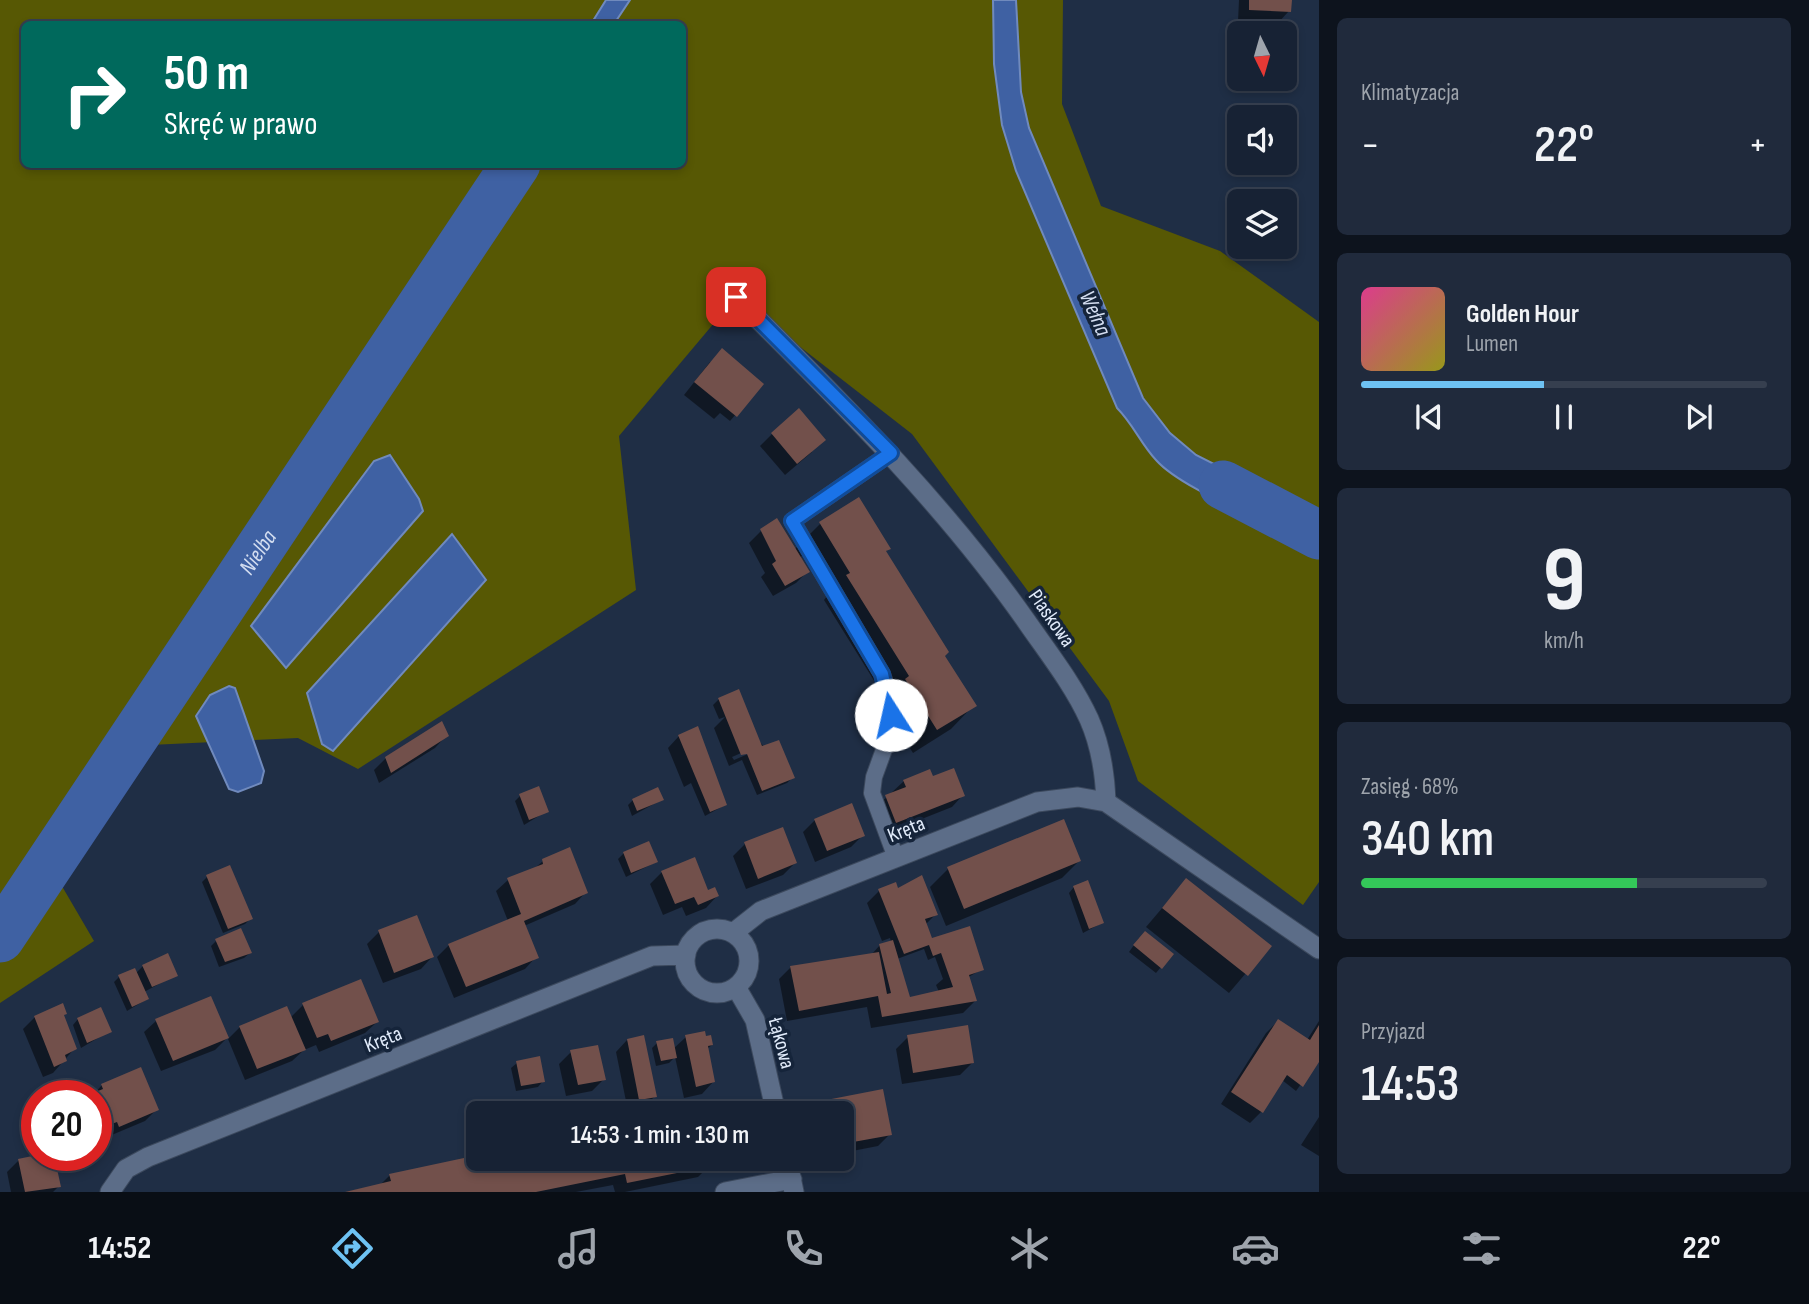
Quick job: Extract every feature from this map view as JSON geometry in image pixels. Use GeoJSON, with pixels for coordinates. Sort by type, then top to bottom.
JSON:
{"type":"FeatureCollection","features":[{"type":"Feature","properties":{"kind":"street","name":"Piaskowa"},"geometry":{"type":"LineString","coordinates":[[736,297],[891,453],[1006,591],[1060,668],[1089,718],[1100,749],[1106,802]]}},
{"type":"Feature","properties":{"kind":"street","name":"Kręta"},"geometry":{"type":"LineString","coordinates":[[733,933],[761,911],[1037,802],[1078,797],[1106,802]]}},
{"type":"Feature","properties":{"kind":"street"},"geometry":{"type":"LineString","coordinates":[[1106,802],[1319,950]]}},
{"type":"Feature","properties":{"kind":"street"},"geometry":{"type":"LineString","coordinates":[[714,930],[733,933],[741,940],[749,959],[744,979],[726,992],[705,991],[689,976],[686,955],[690,946],[704,932],[714,930]]}},
{"type":"Feature","properties":{"kind":"street","name":"Kręta"},"geometry":{"type":"LineString","coordinates":[[110,1192],[126,1169],[148,1157],[652,956],[686,955]]}},
{"type":"Feature","properties":{"kind":"street","name":"Łąkowa"},"geometry":{"type":"LineString","coordinates":[[736,987],[755,1020],[773,1101]]}},
{"type":"Feature","properties":{"kind":"street"},"geometry":{"type":"LineString","coordinates":[[725,1192],[793,1186]]}},
{"type":"Feature","properties":{"kind":"lane"},"geometry":{"type":"LineString","coordinates":[[891,453],[792,521],[882,674],[888,691],[890,733],[874,777],[872,793],[896,858]]}},
{"type":"Feature","properties":{"kind":"shaded area"},"geometry":{"type":"Polygon","coordinates":[[[0,0],[1063,0],[1062,104],[1101,206],[1220,251],[1227,259],[1231,259],[1319,322],[1319,882],[1303,905],[1138,781],[1109,701],[912,434],[736,297],[619,436],[636,590],[358,769],[298,738],[129,746],[49,864],[94,941],[0,1003],[0,0]]]}},
{"type":"Feature","properties":{"kind":"water"},"geometry":{"type":"Polygon","coordinates":[[[606,0],[630,0],[616,21],[593,21],[606,0]]]}},
{"type":"Feature","properties":{"kind":"water"},"geometry":{"type":"Polygon","coordinates":[[[993,0],[1016,0],[1021,92],[1029,128],[1143,398],[1170,433],[1196,455],[1289,502],[1274,527],[1179,479],[1156,460],[1117,408],[1016,171],[1002,125],[994,64],[993,0]]]}},
{"type":"Feature","properties":{"kind":"water"},"geometry":{"type":"Polygon","coordinates":[[[390,455],[419,499],[423,511],[286,668],[251,626],[374,461],[390,455]]]}},
{"type":"Feature","properties":{"kind":"water"},"geometry":{"type":"Polygon","coordinates":[[[1303,509],[1319,517],[1319,552],[1285,534],[1303,509]]]}},
{"type":"Feature","properties":{"kind":"water"},"geometry":{"type":"Polygon","coordinates":[[[452,534],[486,580],[333,751],[322,744],[307,693],[452,534]]]}},
{"type":"Feature","properties":{"kind":"water"},"geometry":{"type":"Polygon","coordinates":[[[229,686],[235,688],[264,771],[261,783],[238,792],[229,789],[196,716],[210,695],[229,686]]]}},
{"type":"Feature","properties":{"kind":"building"},"geometry":{"type":"Polygon","coordinates":[[[1249,0],[1292,0],[1291,12],[1249,10],[1249,0]]]}},
{"type":"Feature","properties":{"kind":"building"},"geometry":{"type":"Polygon","coordinates":[[[722,348],[764,384],[737,417],[694,382],[722,348]]]}},
{"type":"Feature","properties":{"kind":"building"},"geometry":{"type":"Polygon","coordinates":[[[799,408],[826,440],[797,464],[771,433],[799,408]]]}},
{"type":"Feature","properties":{"kind":"building"},"geometry":{"type":"Polygon","coordinates":[[[859,497],[891,549],[886,551],[949,652],[945,656],[977,706],[937,730],[905,679],[909,676],[846,575],[850,573],[819,522],[859,497]]]}},
{"type":"Feature","properties":{"kind":"building"},"geometry":{"type":"Polygon","coordinates":[[[777,518],[810,572],[785,586],[772,564],[776,561],[760,529],[777,518]]]}},
{"type":"Feature","properties":{"kind":"building"},"geometry":{"type":"Polygon","coordinates":[[[739,689],[762,746],[779,740],[795,778],[762,791],[747,754],[741,755],[718,698],[739,689]]]}},
{"type":"Feature","properties":{"kind":"building"},"geometry":{"type":"Polygon","coordinates":[[[442,721],[449,736],[391,773],[385,757],[442,721]]]}},
{"type":"Feature","properties":{"kind":"building"},"geometry":{"type":"Polygon","coordinates":[[[698,726],[727,805],[710,812],[678,735],[698,726]]]}},
{"type":"Feature","properties":{"kind":"building"},"geometry":{"type":"Polygon","coordinates":[[[954,768],[965,796],[896,823],[885,795],[906,787],[903,780],[930,769],[933,776],[954,768]]]}},
{"type":"Feature","properties":{"kind":"building"},"geometry":{"type":"Polygon","coordinates":[[[539,786],[549,812],[529,820],[519,794],[539,786]]]}},
{"type":"Feature","properties":{"kind":"building"},"geometry":{"type":"Polygon","coordinates":[[[658,787],[664,800],[637,811],[632,799],[658,787]]]}},
{"type":"Feature","properties":{"kind":"building"},"geometry":{"type":"Polygon","coordinates":[[[852,803],[865,836],[827,851],[814,819],[852,803]]]}},
{"type":"Feature","properties":{"kind":"building"},"geometry":{"type":"Polygon","coordinates":[[[1064,819],[1081,861],[964,909],[947,867],[1064,819]]]}},
{"type":"Feature","properties":{"kind":"building"},"geometry":{"type":"Polygon","coordinates":[[[783,827],[797,863],[758,879],[744,842],[783,827]]]}},
{"type":"Feature","properties":{"kind":"building"},"geometry":{"type":"Polygon","coordinates":[[[649,841],[658,862],[631,873],[623,852],[649,841]]]}},
{"type":"Feature","properties":{"kind":"building"},"geometry":{"type":"Polygon","coordinates":[[[570,847],[588,893],[524,921],[539,958],[466,987],[448,944],[521,914],[507,878],[543,864],[542,859],[570,847]]]}},
{"type":"Feature","properties":{"kind":"building"},"geometry":{"type":"Polygon","coordinates":[[[695,857],[708,890],[715,887],[719,896],[698,905],[694,897],[675,904],[661,871],[695,857]]]}},
{"type":"Feature","properties":{"kind":"building"},"geometry":{"type":"Polygon","coordinates":[[[230,865],[253,919],[228,929],[206,875],[230,865]]]}},
{"type":"Feature","properties":{"kind":"building"},"geometry":{"type":"Polygon","coordinates":[[[922,875],[938,915],[925,919],[932,938],[970,926],[984,970],[969,975],[977,1001],[882,1017],[878,996],[799,1011],[790,966],[879,952],[887,994],[891,993],[879,944],[893,940],[910,997],[953,987],[941,953],[933,956],[929,945],[904,954],[878,889],[896,882],[898,888],[922,875]]]}},
{"type":"Feature","properties":{"kind":"building"},"geometry":{"type":"Polygon","coordinates":[[[1186,878],[1272,946],[1248,976],[1162,908],[1186,878]]]}},
{"type":"Feature","properties":{"kind":"building"},"geometry":{"type":"Polygon","coordinates":[[[1088,880],[1104,923],[1089,929],[1073,886],[1088,880]]]}},
{"type":"Feature","properties":{"kind":"building"},"geometry":{"type":"Polygon","coordinates":[[[417,915],[434,957],[394,973],[378,930],[417,915]]]}},
{"type":"Feature","properties":{"kind":"building"},"geometry":{"type":"Polygon","coordinates":[[[241,928],[252,953],[225,962],[215,939],[241,928]]]}},
{"type":"Feature","properties":{"kind":"building"},"geometry":{"type":"Polygon","coordinates":[[[1145,931],[1174,954],[1162,969],[1133,945],[1145,931]]]}},
{"type":"Feature","properties":{"kind":"building"},"geometry":{"type":"Polygon","coordinates":[[[168,953],[178,976],[152,987],[142,965],[168,953]]]}},
{"type":"Feature","properties":{"kind":"building"},"geometry":{"type":"Polygon","coordinates":[[[135,968],[149,999],[132,1007],[118,975],[135,968]]]}},
{"type":"Feature","properties":{"kind":"building"},"geometry":{"type":"Polygon","coordinates":[[[361,979],[379,1022],[331,1041],[328,1034],[317,1038],[302,1003],[361,979]]]}},
{"type":"Feature","properties":{"kind":"building"},"geometry":{"type":"Polygon","coordinates":[[[211,996],[229,1038],[173,1061],[155,1019],[211,996]]]}},
{"type":"Feature","properties":{"kind":"building"},"geometry":{"type":"Polygon","coordinates":[[[63,1003],[67,1014],[64,1015],[77,1049],[65,1055],[67,1061],[54,1067],[34,1016],[63,1003]]]}},
{"type":"Feature","properties":{"kind":"building"},"geometry":{"type":"Polygon","coordinates":[[[287,1006],[306,1050],[257,1069],[239,1026],[287,1006]]]}},
{"type":"Feature","properties":{"kind":"building"},"geometry":{"type":"Polygon","coordinates":[[[101,1007],[112,1032],[87,1043],[77,1018],[101,1007]]]}},
{"type":"Feature","properties":{"kind":"building"},"geometry":{"type":"Polygon","coordinates":[[[1278,1019],[1310,1040],[1319,1025],[1319,1062],[1303,1087],[1287,1075],[1263,1113],[1231,1092],[1278,1019]]]}},
{"type":"Feature","properties":{"kind":"building"},"geometry":{"type":"Polygon","coordinates":[[[968,1025],[974,1063],[913,1073],[907,1035],[968,1025]]]}},
{"type":"Feature","properties":{"kind":"building"},"geometry":{"type":"Polygon","coordinates":[[[705,1031],[706,1036],[711,1035],[713,1045],[708,1046],[715,1082],[696,1087],[685,1035],[705,1031]]]}},
{"type":"Feature","properties":{"kind":"building"},"geometry":{"type":"Polygon","coordinates":[[[644,1035],[657,1097],[639,1100],[627,1039],[644,1035]]]}},
{"type":"Feature","properties":{"kind":"building"},"geometry":{"type":"Polygon","coordinates":[[[673,1038],[677,1058],[661,1061],[656,1041],[673,1038]]]}},
{"type":"Feature","properties":{"kind":"building"},"geometry":{"type":"Polygon","coordinates":[[[598,1045],[606,1080],[578,1085],[570,1050],[598,1045]]]}},
{"type":"Feature","properties":{"kind":"building"},"geometry":{"type":"Polygon","coordinates":[[[540,1056],[545,1082],[521,1086],[516,1061],[540,1056]]]}},
{"type":"Feature","properties":{"kind":"building"},"geometry":{"type":"Polygon","coordinates":[[[141,1067],[159,1110],[119,1127],[117,1122],[112,1124],[110,1080],[141,1067]]]}},
{"type":"Feature","properties":{"kind":"building"},"geometry":{"type":"Polygon","coordinates":[[[883,1089],[892,1135],[854,1142],[854,1101],[821,1101],[883,1089]]]}},
{"type":"Feature","properties":{"kind":"building"},"geometry":{"type":"Polygon","coordinates":[[[21,1158],[21,1171],[58,1171],[61,1187],[25,1192],[18,1159],[21,1158]]]}},
{"type":"Feature","properties":{"kind":"building"},"geometry":{"type":"Polygon","coordinates":[[[466,1158],[466,1171],[687,1171],[627,1183],[625,1174],[536,1192],[345,1192],[391,1181],[389,1174],[466,1158]]]}},
{"type":"Feature","properties":{"kind":"waterway","name":"Nielba"},"geometry":{"type":"LineString","coordinates":[[0,938],[513,168]]}},
{"type":"Feature","properties":{"kind":"waterway","name":"Wełna"},"geometry":{"type":"LineString","coordinates":[[1223,485],[1319,535]]}},
{"type":"Feature","properties":{"kind":"route"},"geometry":{"type":"LineString","coordinates":[[736,297],[891,453],[792,521],[882,674],[888,691],[891,715]]}}]}
